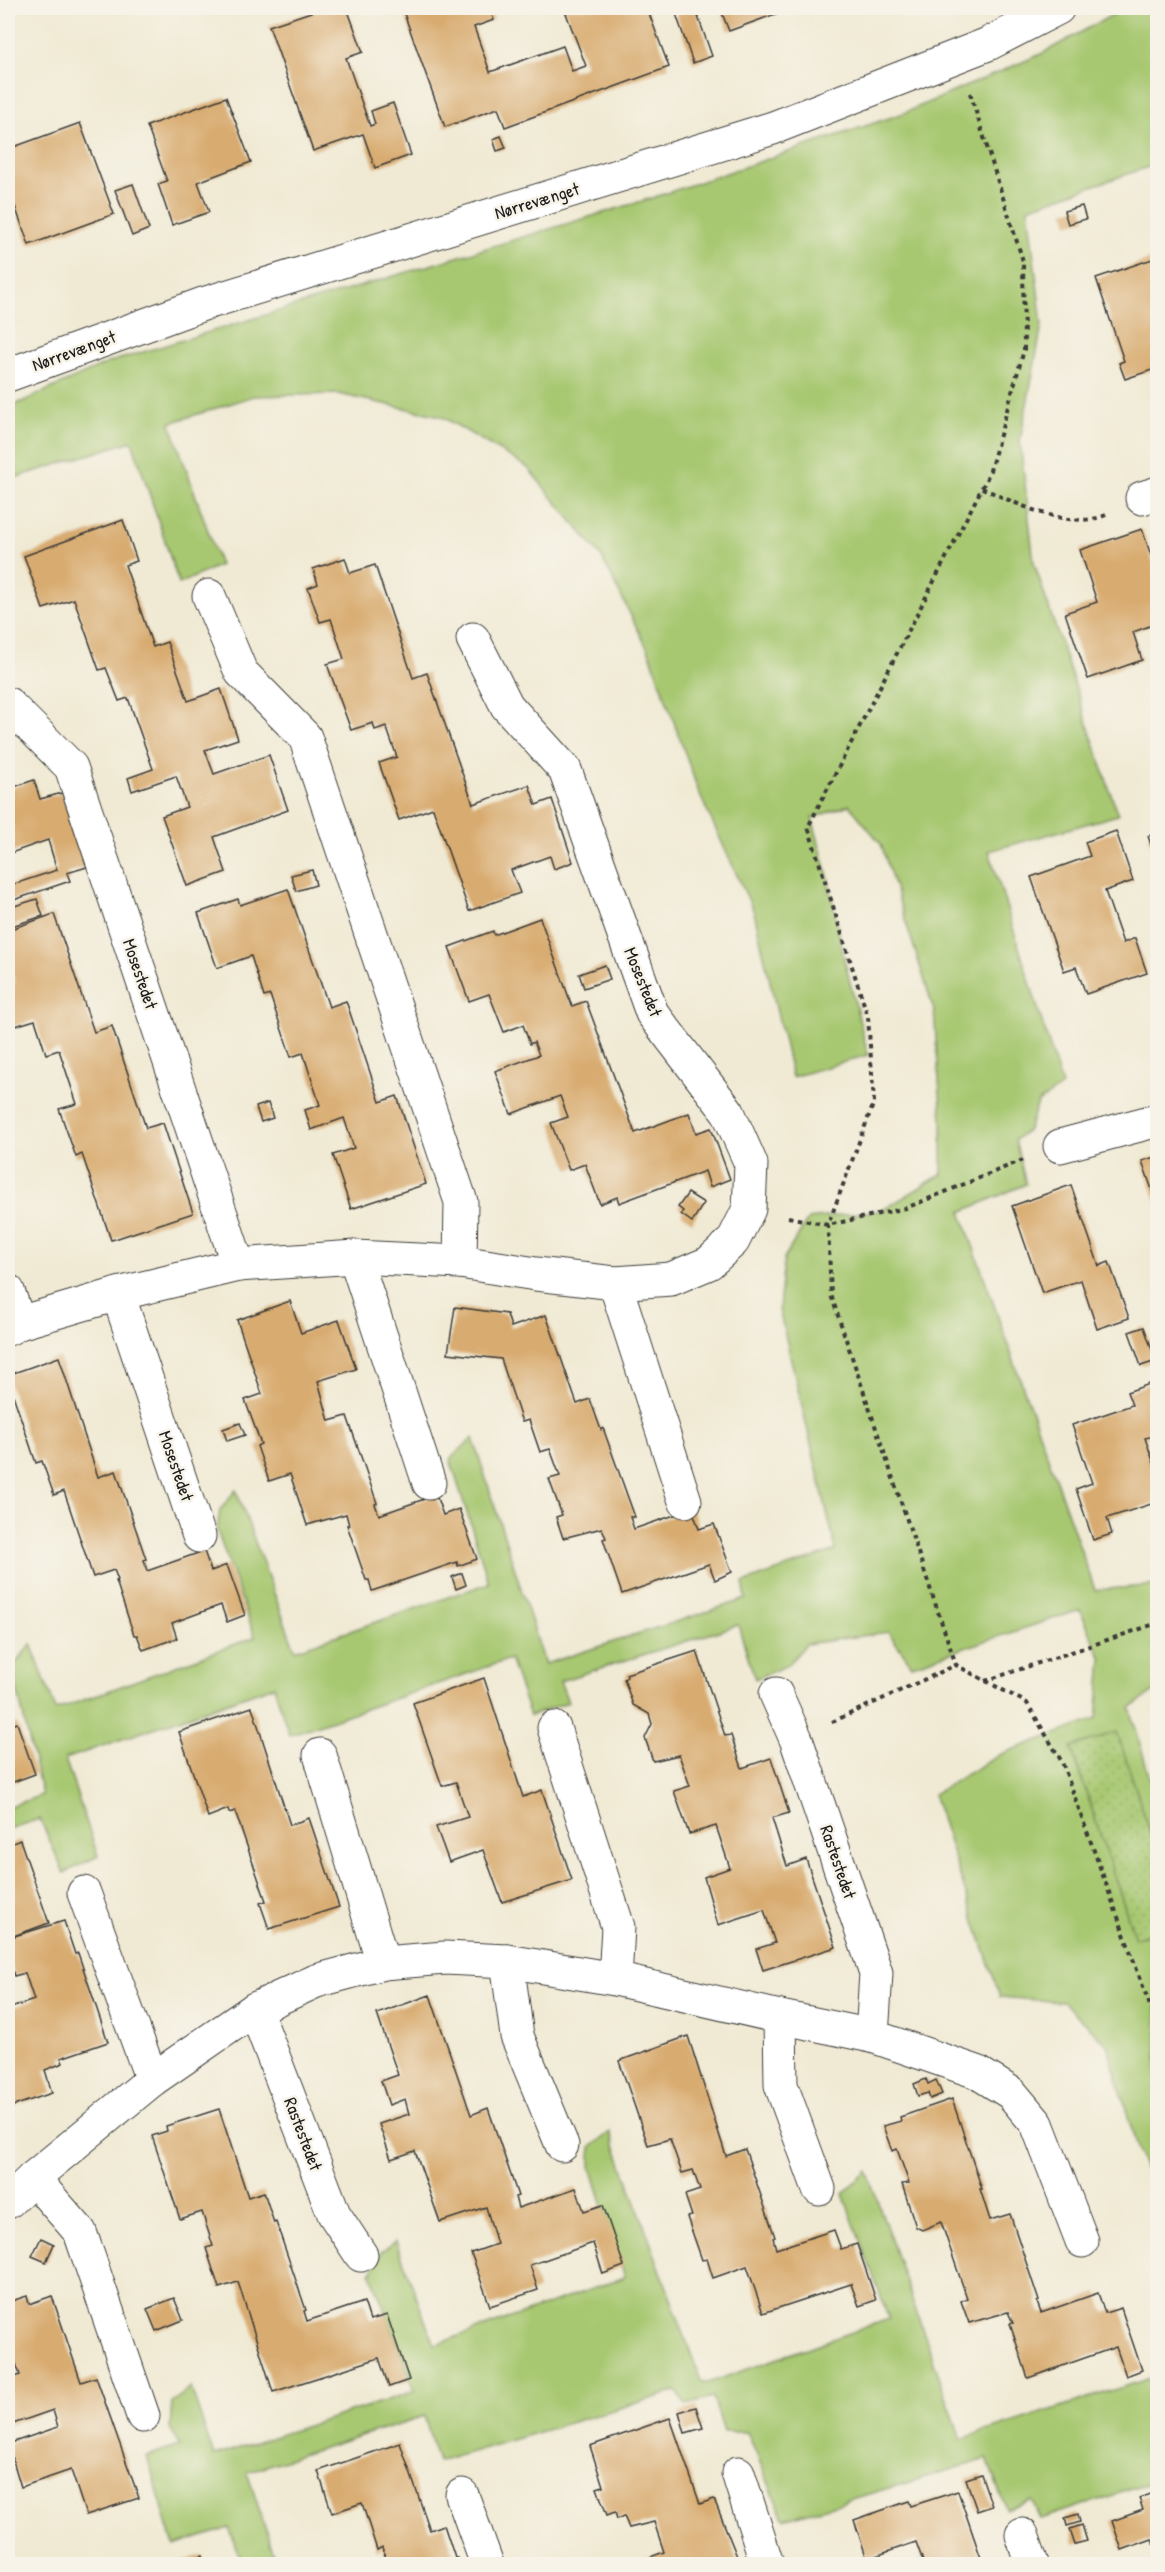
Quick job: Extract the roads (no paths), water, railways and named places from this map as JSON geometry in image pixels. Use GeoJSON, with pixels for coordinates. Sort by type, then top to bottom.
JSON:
{"type":"FeatureCollection","features":[{"type":"Feature","properties":{"kind":"street","name":"Nørrevænget"},"geometry":{"type":"LineString","coordinates":[[8,375],[203,304],[773,128],[988,44],[1058,8]]}},
{"type":"Feature","properties":{"kind":"street"},"geometry":{"type":"LineString","coordinates":[[209,596],[241,672],[305,737],[461,1202],[460,1262]]}},
{"type":"Feature","properties":{"kind":"street","name":"Mosestedet"},"geometry":{"type":"LineString","coordinates":[[8,1291],[13,1326],[118,1294],[238,1265],[355,1257],[460,1262],[615,1283],[671,1280],[709,1263],[733,1241],[748,1209],[751,1164],[728,1112],[652,1013],[566,770],[507,706],[473,639]]}},
{"type":"Feature","properties":{"kind":"street","name":"Mosestedet"},"geometry":{"type":"LineString","coordinates":[[8,704],[71,767],[238,1265]]}},
{"type":"Feature","properties":{"kind":"street"},"geometry":{"type":"LineString","coordinates":[[1060,1146],[1158,1120]]}},
{"type":"Feature","properties":{"kind":"street"},"geometry":{"type":"LineString","coordinates":[[355,1257],[429,1483]]}},
{"type":"Feature","properties":{"kind":"street"},"geometry":{"type":"LineString","coordinates":[[615,1283],[685,1501]]}},
{"type":"Feature","properties":{"kind":"street","name":"Mosestedet"},"geometry":{"type":"LineString","coordinates":[[118,1294],[199,1536]]}},
{"type":"Feature","properties":{"kind":"street","name":"Rastestedet"},"geometry":{"type":"LineString","coordinates":[[776,1694],[796,1739],[876,1973],[872,2036]]}},
{"type":"Feature","properties":{"kind":"street"},"geometry":{"type":"LineString","coordinates":[[554,1728],[618,1927],[615,1979]]}},
{"type":"Feature","properties":{"kind":"street"},"geometry":{"type":"LineString","coordinates":[[320,1755],[383,1963]]}},
{"type":"Feature","properties":{"kind":"street"},"geometry":{"type":"LineString","coordinates":[[84,1893],[152,2080]]}},
{"type":"Feature","properties":{"kind":"street"},"geometry":{"type":"LineString","coordinates":[[8,2202],[33,2178],[152,2080],[255,2008],[316,1981],[383,1963],[445,1958],[507,1961],[615,1979],[872,2036],[977,2072],[1011,2094],[1037,2124],[1082,2241]]}},
{"type":"Feature","properties":{"kind":"street"},"geometry":{"type":"LineString","coordinates":[[507,1961],[517,2036],[562,2145]]}},
{"type":"Feature","properties":{"kind":"street","name":"Rastestedet"},"geometry":{"type":"LineString","coordinates":[[255,2008],[334,2214],[361,2255]]}},
{"type":"Feature","properties":{"kind":"street"},"geometry":{"type":"LineString","coordinates":[[780,2017],[781,2085],[819,2189]]}},
{"type":"Feature","properties":{"kind":"street"},"geometry":{"type":"LineString","coordinates":[[33,2178],[80,2232],[143,2416]]}},
{"type":"Feature","properties":{"kind":"street"},"geometry":{"type":"LineString","coordinates":[[738,2473],[767,2565]]}},
{"type":"Feature","properties":{"kind":"street"},"geometry":{"type":"LineString","coordinates":[[462,2495],[487,2565]]}}]}
